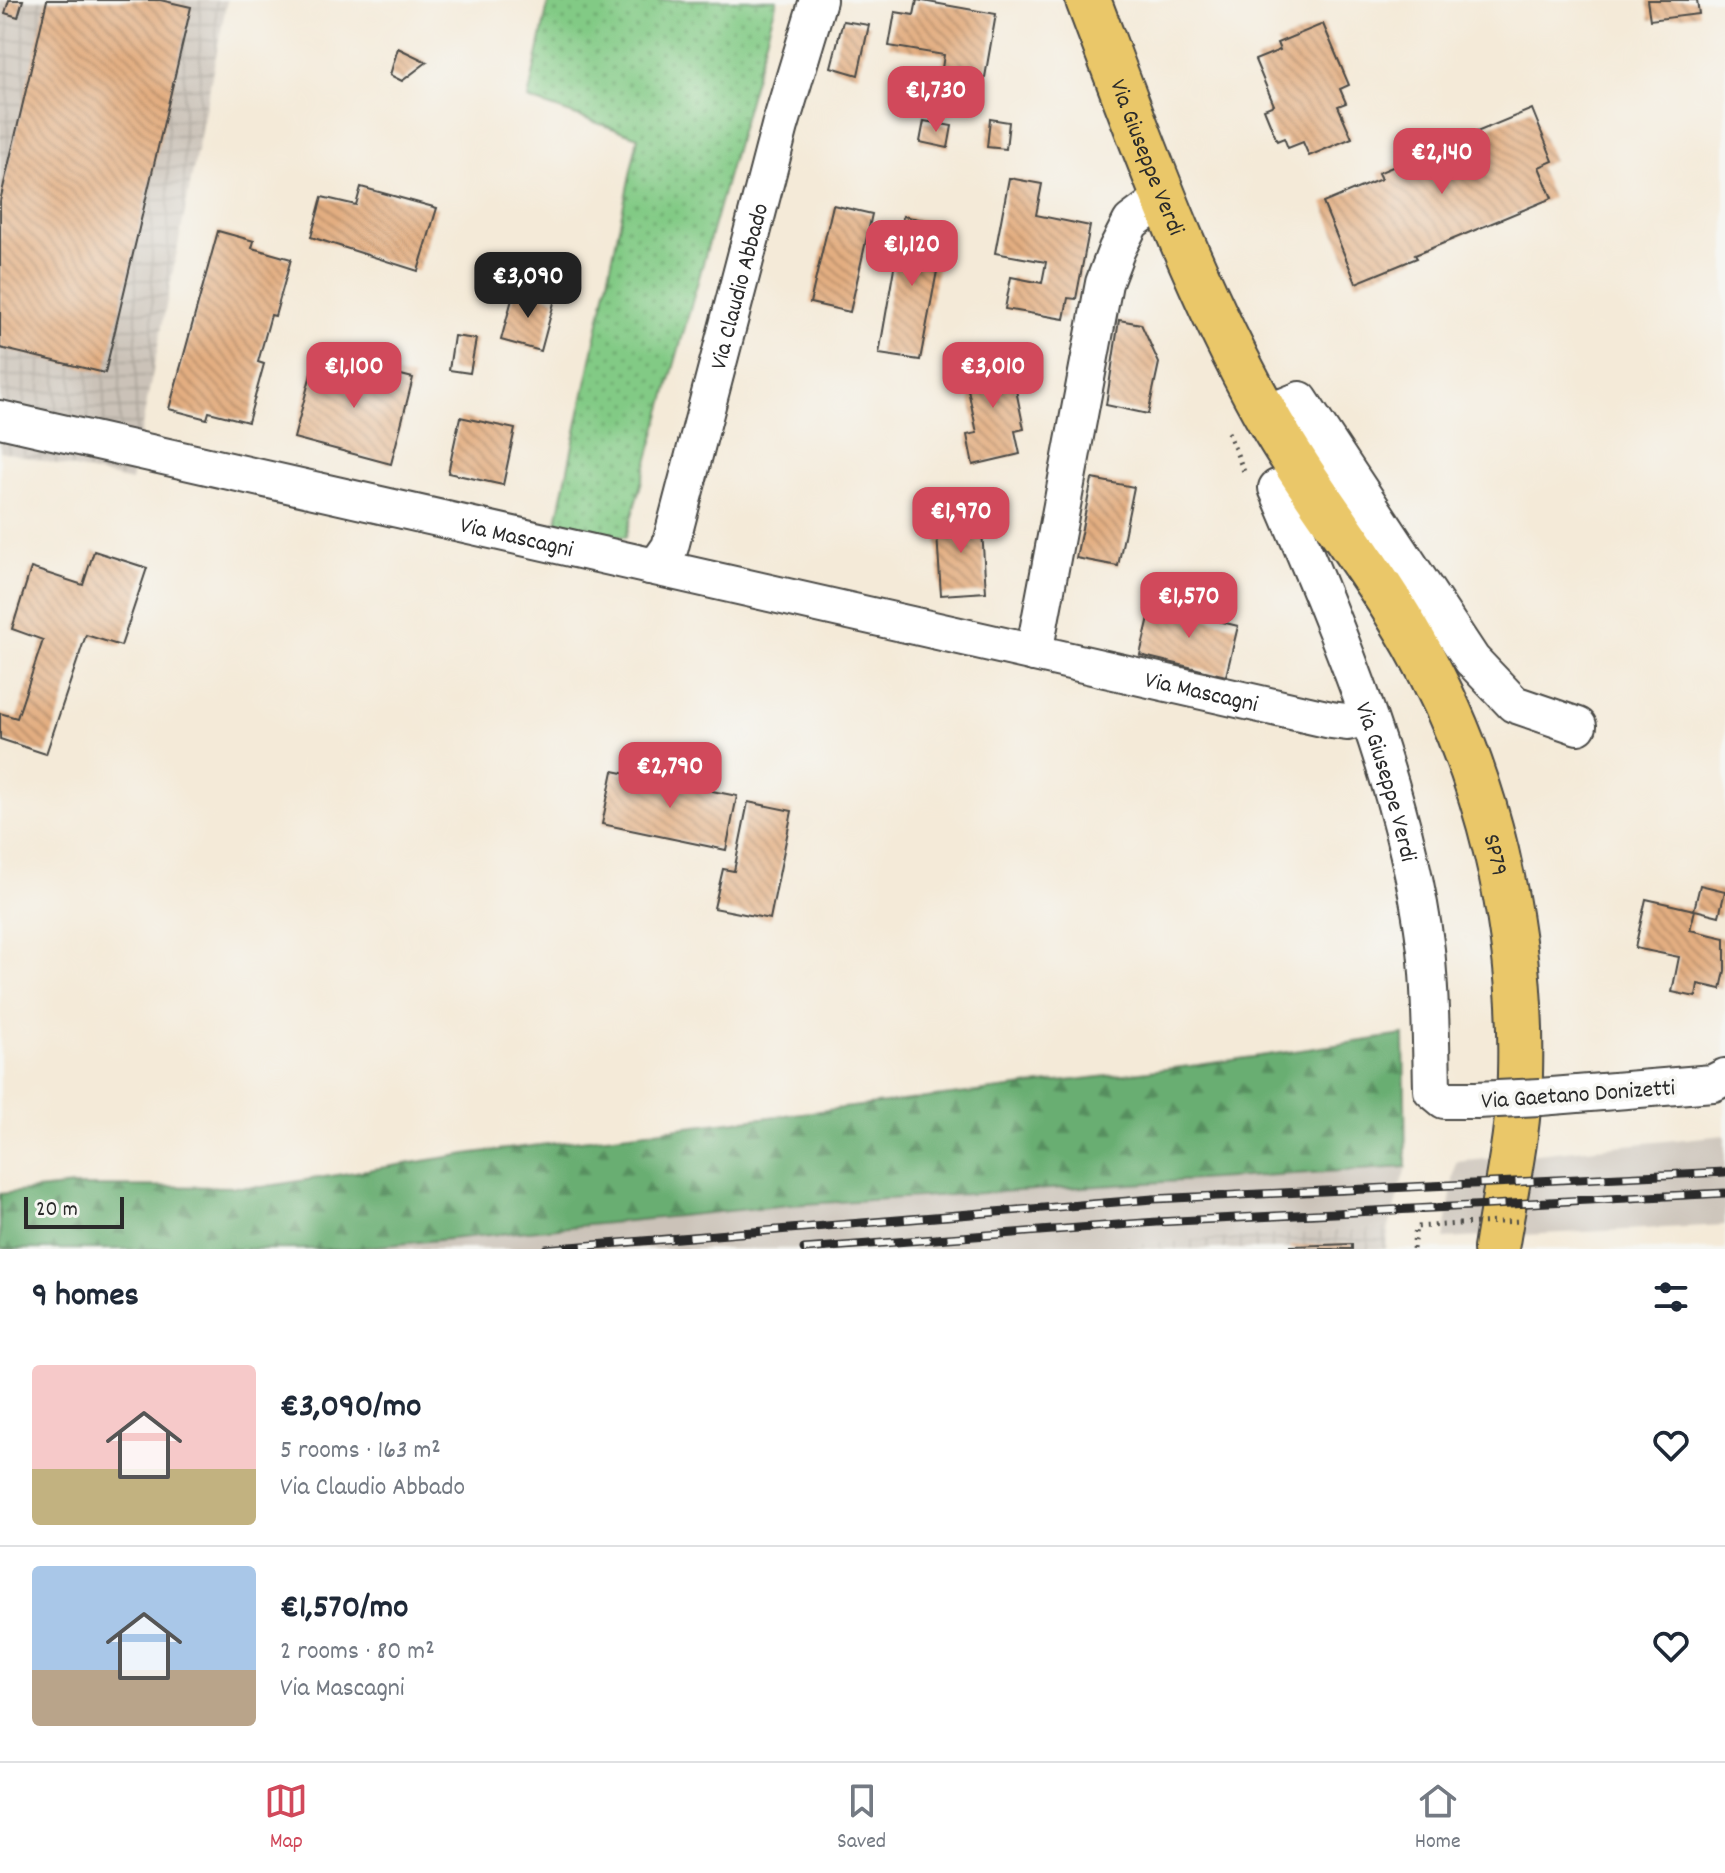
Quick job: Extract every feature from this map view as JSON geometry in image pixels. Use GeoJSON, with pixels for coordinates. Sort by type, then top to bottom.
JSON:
{"type":"FeatureCollection","features":[{"type":"Feature","properties":{"kind":"main road","name":"Via Giuseppe Verdi"},"geometry":{"type":"LineString","coordinates":[[1088,0],[1163,198],[1212,313],[1265,414]]}},
{"type":"Feature","properties":{"kind":"main road","name":"SP79"},"geometry":{"type":"LineString","coordinates":[[1265,414],[1415,644],[1476,781],[1498,854],[1518,979],[1520,1074],[1509,1235]]}},
{"type":"Feature","properties":{"kind":"street","name":"Via Claudio Abbado"},"geometry":{"type":"LineString","coordinates":[[650,566],[661,560],[674,534],[780,126],[818,0]]}},
{"type":"Feature","properties":{"kind":"street"},"geometry":{"type":"LineString","coordinates":[[1034,653],[1104,283],[1131,222],[1163,198]]}},
{"type":"Feature","properties":{"kind":"street"},"geometry":{"type":"LineString","coordinates":[[1265,414],[1300,400],[1472,660],[1514,704],[1578,726]]}},
{"type":"Feature","properties":{"kind":"street","name":"Via Mascagni"},"geometry":{"type":"LineString","coordinates":[[0,419],[1331,720],[1347,722],[1368,717]]}},
{"type":"Feature","properties":{"kind":"street","name":"Via Giuseppe Verdi"},"geometry":{"type":"LineString","coordinates":[[1277,488],[1368,717],[1408,851],[1426,951],[1432,1090]]}},
{"type":"Feature","properties":{"kind":"street","name":"Via Gaetano Donizetti"},"geometry":{"type":"LineString","coordinates":[[1432,1090],[1444,1100],[1476,1100],[1713,1083],[1725,1077]]}},
{"type":"Feature","properties":{"kind":"path"},"geometry":{"type":"LineString","coordinates":[[1413,1249],[1416,1227],[1459,1224],[1509,1235]]}},
{"type":"Feature","properties":{"kind":"shaded area"},"geometry":{"type":"Polygon","coordinates":[[[0,0],[227,0],[131,481],[0,451],[0,0]]]}},
{"type":"Feature","properties":{"kind":"shaded area"},"geometry":{"type":"Polygon","coordinates":[[[1725,1135],[1725,1225],[1444,1239],[1456,1162],[1725,1135]]]}},
{"type":"Feature","properties":{"kind":"shaded area"},"geometry":{"type":"Polygon","coordinates":[[[1406,1167],[1389,1227],[1060,1249],[348,1249],[789,1205],[1406,1167]]]}},
{"type":"Feature","properties":{"kind":"shaded area"},"geometry":{"type":"Polygon","coordinates":[[[1389,1227],[1386,1249],[1060,1249],[1389,1227]]]}},
{"type":"Feature","properties":{"kind":"green space"},"geometry":{"type":"Polygon","coordinates":[[[549,0],[777,0],[626,537],[555,531],[638,137],[528,99],[549,0]]]}},
{"type":"Feature","properties":{"kind":"green space"},"geometry":{"type":"Polygon","coordinates":[[[1404,1035],[1406,1167],[789,1205],[348,1249],[0,1249],[0,1194],[73,1186],[262,1187],[473,1153],[1198,1065],[1404,1035]]]}},
{"type":"Feature","properties":{"kind":"building"},"geometry":{"type":"Polygon","coordinates":[[[9,0],[23,0],[18,17],[5,13],[9,0]]]}},
{"type":"Feature","properties":{"kind":"building"},"geometry":{"type":"Polygon","coordinates":[[[47,0],[160,0],[191,7],[105,373],[0,348],[0,201],[47,0]]]}},
{"type":"Feature","properties":{"kind":"building"},"geometry":{"type":"Polygon","coordinates":[[[917,0],[996,14],[984,83],[941,75],[944,55],[889,46],[895,12],[914,15],[917,0]]]}},
{"type":"Feature","properties":{"kind":"building"},"geometry":{"type":"Polygon","coordinates":[[[1647,0],[1697,0],[1699,14],[1650,20],[1647,0]]]}},
{"type":"Feature","properties":{"kind":"building"},"geometry":{"type":"Polygon","coordinates":[[[843,21],[869,25],[858,75],[831,67],[843,21]]]}},
{"type":"Feature","properties":{"kind":"building"},"geometry":{"type":"Polygon","coordinates":[[[1323,24],[1349,85],[1340,89],[1346,103],[1338,106],[1352,138],[1309,156],[1303,142],[1288,148],[1284,138],[1277,141],[1264,109],[1274,105],[1255,60],[1280,50],[1277,43],[1323,24]]]}},
{"type":"Feature","properties":{"kind":"building"},"geometry":{"type":"Polygon","coordinates":[[[398,48],[427,62],[402,81],[390,75],[398,48]]]}},
{"type":"Feature","properties":{"kind":"building"},"geometry":{"type":"Polygon","coordinates":[[[1532,109],[1553,161],[1539,167],[1552,198],[1356,283],[1323,203],[1381,179],[1378,173],[1532,109]]]}},
{"type":"Feature","properties":{"kind":"building"},"geometry":{"type":"Polygon","coordinates":[[[990,119],[1009,122],[1006,149],[987,147],[990,119]]]}},
{"type":"Feature","properties":{"kind":"building"},"geometry":{"type":"Polygon","coordinates":[[[924,121],[952,126],[948,148],[920,142],[924,121]]]}},
{"type":"Feature","properties":{"kind":"building"},"geometry":{"type":"Polygon","coordinates":[[[1009,178],[1042,184],[1036,215],[1090,226],[1076,299],[1068,298],[1064,319],[1005,309],[1011,277],[1042,283],[1046,262],[995,253],[1009,178]]]}},
{"type":"Feature","properties":{"kind":"building"},"geometry":{"type":"Polygon","coordinates":[[[361,187],[437,208],[418,271],[311,237],[322,197],[356,205],[361,187]]]}},
{"type":"Feature","properties":{"kind":"building"},"geometry":{"type":"Polygon","coordinates":[[[833,205],[872,214],[850,312],[810,303],[833,205]]]}},
{"type":"Feature","properties":{"kind":"building"},"geometry":{"type":"Polygon","coordinates":[[[903,216],[946,224],[920,360],[879,354],[903,216]]]}},
{"type":"Feature","properties":{"kind":"building"},"geometry":{"type":"Polygon","coordinates":[[[218,231],[254,241],[252,248],[291,259],[258,362],[264,364],[248,422],[209,412],[207,419],[169,409],[218,231]]]}},
{"type":"Feature","properties":{"kind":"building"},"geometry":{"type":"Polygon","coordinates":[[[515,288],[555,299],[541,351],[501,340],[515,288]]]}},
{"type":"Feature","properties":{"kind":"building"},"geometry":{"type":"Polygon","coordinates":[[[1119,320],[1141,324],[1159,363],[1148,414],[1106,405],[1119,320]]]}},
{"type":"Feature","properties":{"kind":"building"},"geometry":{"type":"Polygon","coordinates":[[[454,336],[476,339],[470,373],[449,370],[454,336]]]}},
{"type":"Feature","properties":{"kind":"building"},"geometry":{"type":"Polygon","coordinates":[[[1009,356],[1024,429],[1015,431],[1020,454],[973,465],[967,435],[977,433],[963,365],[1009,356]]]}},
{"type":"Feature","properties":{"kind":"building"},"geometry":{"type":"Polygon","coordinates":[[[315,359],[367,372],[369,367],[413,378],[391,464],[294,438],[315,359]]]}},
{"type":"Feature","properties":{"kind":"building"},"geometry":{"type":"Polygon","coordinates":[[[460,417],[515,429],[503,485],[448,473],[460,417]]]}},
{"type":"Feature","properties":{"kind":"building"},"geometry":{"type":"Polygon","coordinates":[[[1092,479],[1134,487],[1118,566],[1076,558],[1092,479]]]}},
{"type":"Feature","properties":{"kind":"building"},"geometry":{"type":"Polygon","coordinates":[[[981,515],[986,592],[941,595],[936,518],[981,515]]]}},
{"type":"Feature","properties":{"kind":"building"},"geometry":{"type":"Polygon","coordinates":[[[94,551],[147,568],[121,646],[86,635],[46,754],[0,739],[0,713],[17,718],[43,640],[12,629],[31,568],[83,585],[94,551]]]}},
{"type":"Feature","properties":{"kind":"building"},"geometry":{"type":"Polygon","coordinates":[[[1152,605],[1238,626],[1226,676],[1140,655],[1152,605]]]}},
{"type":"Feature","properties":{"kind":"building"},"geometry":{"type":"Polygon","coordinates":[[[613,771],[737,796],[726,850],[602,824],[613,771]]]}},
{"type":"Feature","properties":{"kind":"building"},"geometry":{"type":"Polygon","coordinates":[[[748,802],[792,811],[770,919],[714,908],[723,869],[734,871],[748,802]]]}},
{"type":"Feature","properties":{"kind":"building"},"geometry":{"type":"Polygon","coordinates":[[[1700,885],[1725,891],[1719,916],[1695,910],[1690,930],[1725,938],[1725,971],[1721,989],[1698,984],[1696,997],[1672,992],[1679,957],[1635,948],[1646,899],[1694,910],[1700,885]]]}},
{"type":"Feature","properties":{"kind":"building"},"geometry":{"type":"Polygon","coordinates":[[[1352,1244],[1352,1249],[1291,1249],[1291,1246],[1352,1244]]]}},
{"type":"Feature","properties":{"kind":"railway"},"geometry":{"type":"LineString","coordinates":[[546,1249],[1153,1199],[1725,1172]]}},
{"type":"Feature","properties":{"kind":"railway"},"geometry":{"type":"LineString","coordinates":[[804,1249],[1157,1222],[1725,1193]]}}]}
